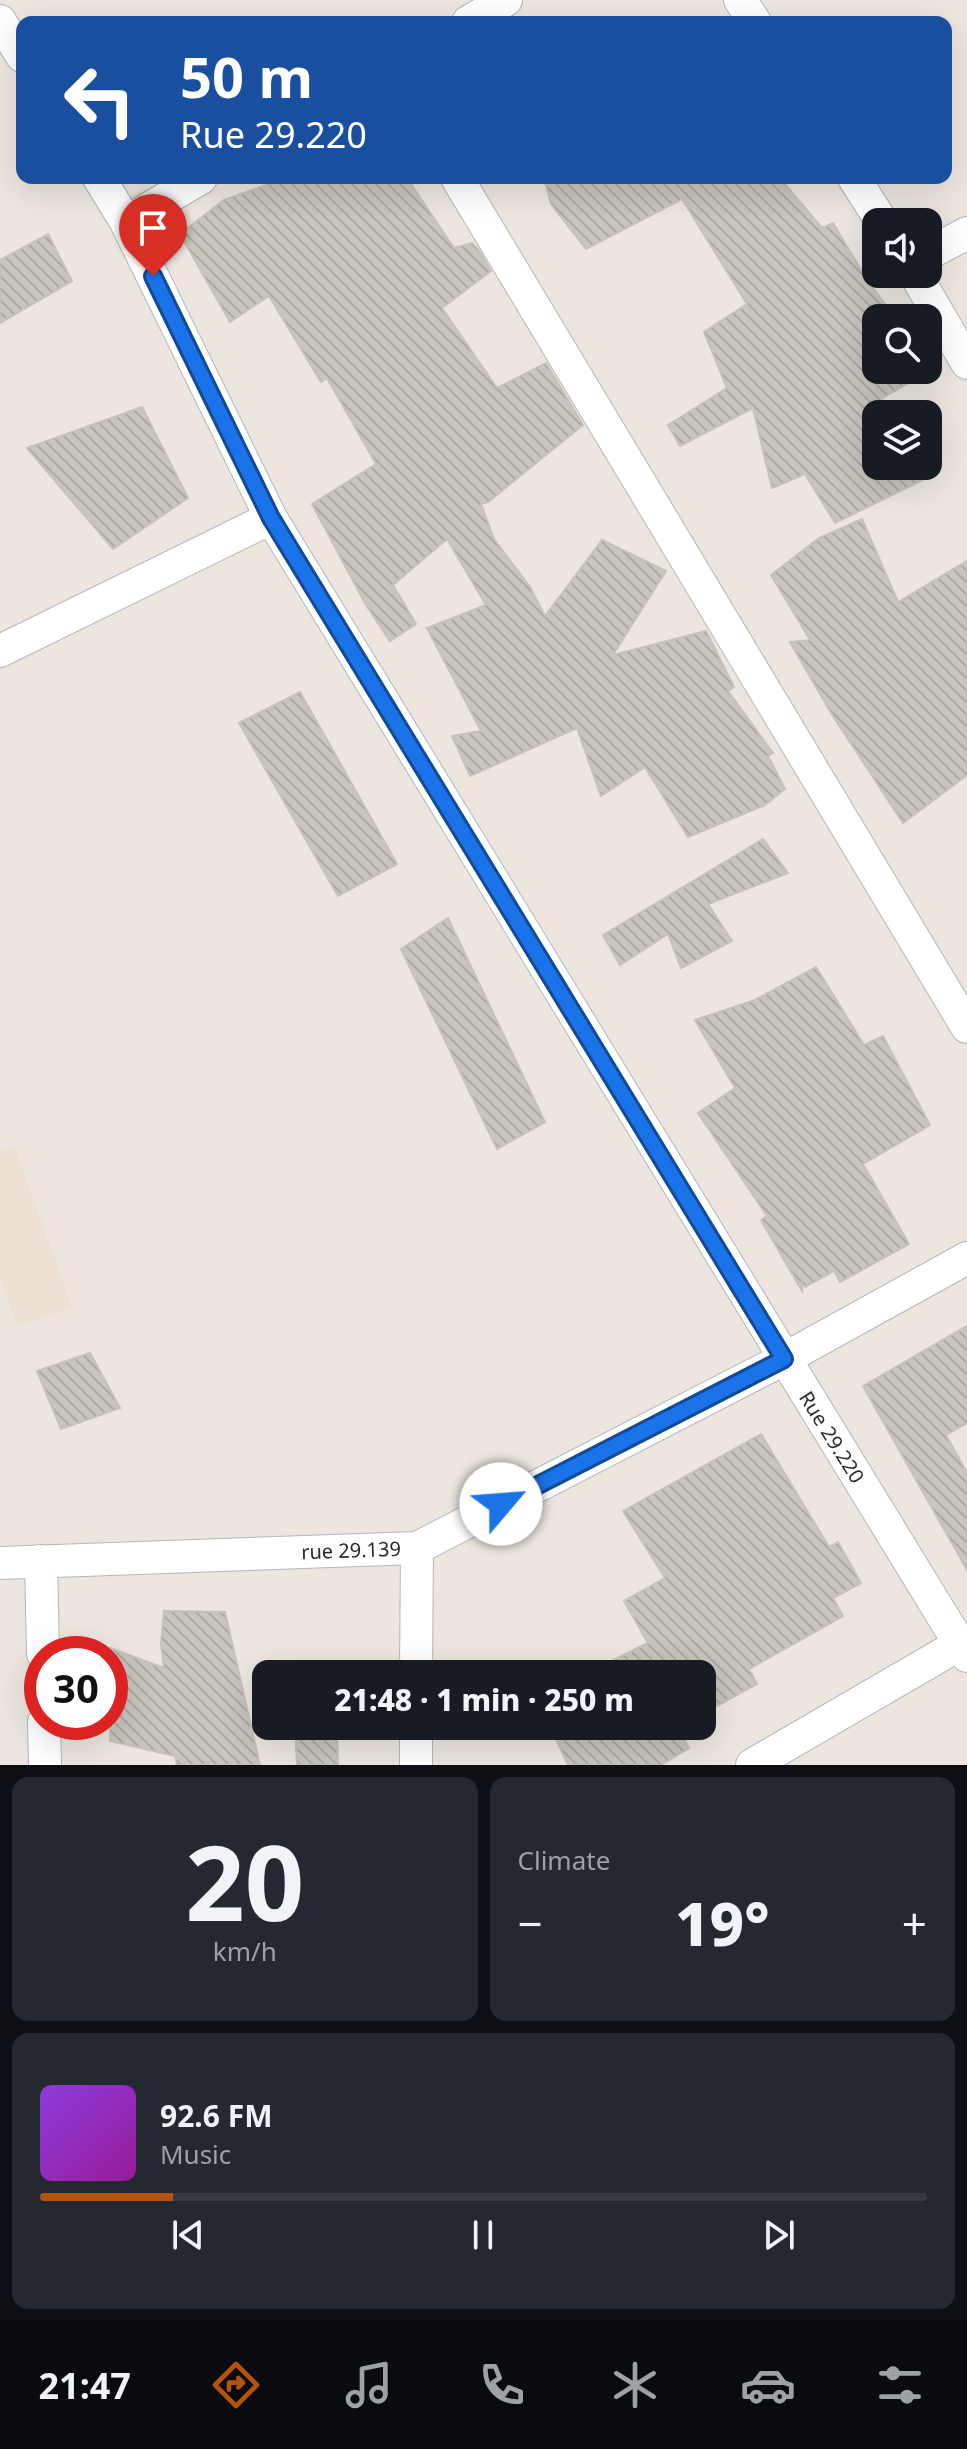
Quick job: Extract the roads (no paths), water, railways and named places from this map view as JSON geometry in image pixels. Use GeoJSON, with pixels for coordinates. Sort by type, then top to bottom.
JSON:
{"type":"FeatureCollection","features":[{"type":"Feature","properties":{"kind":"street"},"geometry":{"type":"LineString","coordinates":[[478,16],[506,0]]}},
{"type":"Feature","properties":{"kind":"street"},"geometry":{"type":"LineString","coordinates":[[0,21],[16,46]]}},
{"type":"Feature","properties":{"kind":"street","name":"Rue 29.220"},"geometry":{"type":"LineString","coordinates":[[103,184],[126,222],[271,518],[784,1359],[965,1647]]}},
{"type":"Feature","properties":{"kind":"street"},"geometry":{"type":"LineString","coordinates":[[126,222],[191,184]]}},
{"type":"Feature","properties":{"kind":"street"},"geometry":{"type":"LineString","coordinates":[[461,184],[967,1027]]}},
{"type":"Feature","properties":{"kind":"street"},"geometry":{"type":"LineString","coordinates":[[858,184],[873,208]]}},
{"type":"Feature","properties":{"kind":"street"},"geometry":{"type":"LineString","coordinates":[[942,246],[967,233]]}},
{"type":"Feature","properties":{"kind":"street"},"geometry":{"type":"LineString","coordinates":[[923,288],[967,363]]}},
{"type":"Feature","properties":{"kind":"street"},"geometry":{"type":"LineString","coordinates":[[0,651],[271,518]]}},
{"type":"Feature","properties":{"kind":"street","name":"rue 29.139"},"geometry":{"type":"LineString","coordinates":[[0,1563],[417,1548],[784,1359],[967,1258]]}},
{"type":"Feature","properties":{"kind":"street"},"geometry":{"type":"LineString","coordinates":[[416,1660],[417,1548]]}},
{"type":"Feature","properties":{"kind":"street"},"geometry":{"type":"LineString","coordinates":[[41,1561],[43,1636]]}},
{"type":"Feature","properties":{"kind":"street"},"geometry":{"type":"LineString","coordinates":[[752,1765],[965,1647]]}},
{"type":"Feature","properties":{"kind":"street"},"geometry":{"type":"LineString","coordinates":[[44,1740],[45,1765]]}},
{"type":"Feature","properties":{"kind":"street"},"geometry":{"type":"LineString","coordinates":[[416,1740],[416,1765]]}}]}
